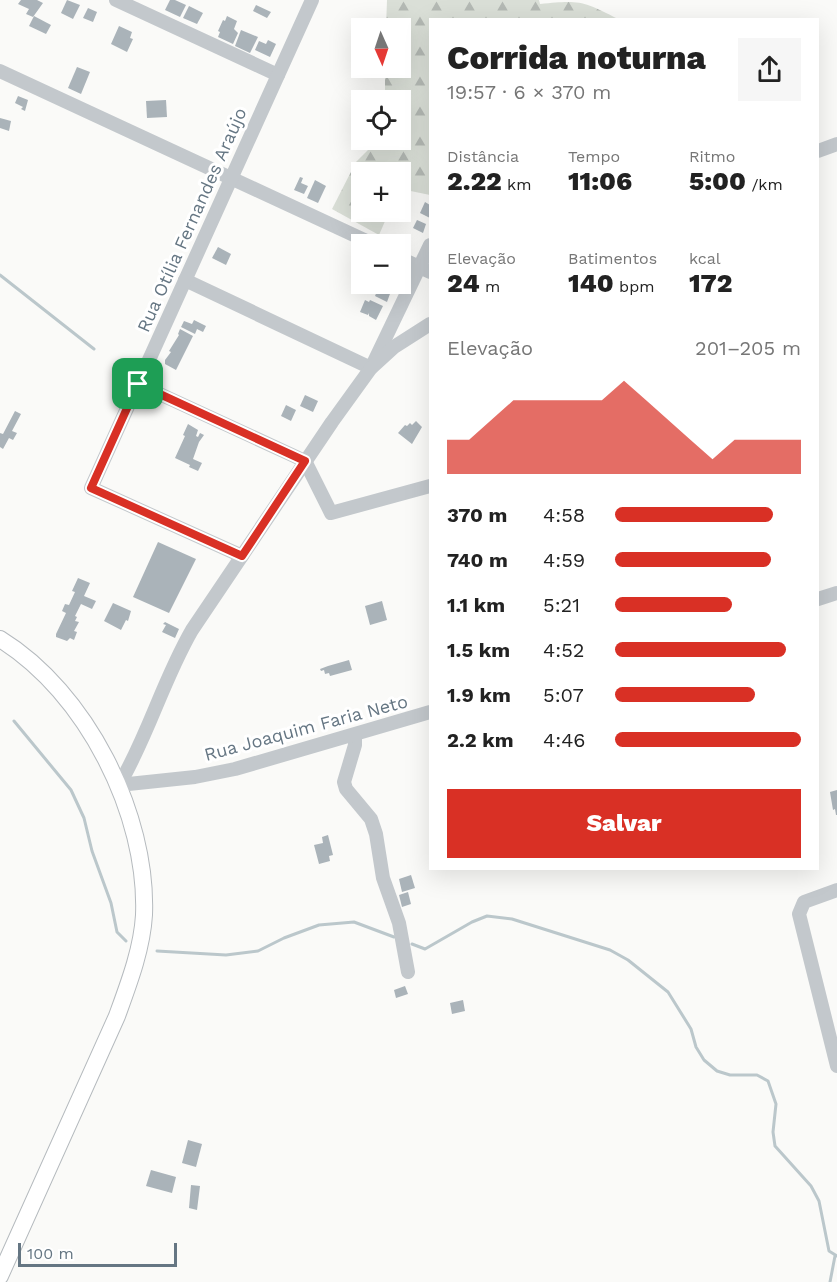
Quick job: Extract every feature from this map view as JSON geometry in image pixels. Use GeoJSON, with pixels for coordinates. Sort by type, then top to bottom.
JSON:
{"type":"FeatureCollection","features":[{"type":"Feature","properties":{"kind":"main road"},"geometry":{"type":"LineString","coordinates":[[0,639],[39,670],[68,701],[108,762],[132,822],[141,861],[144,890],[144,916],[140,943],[131,976],[105,1046],[0,1276]]}},
{"type":"Feature","properties":{"kind":"street"},"geometry":{"type":"LineString","coordinates":[[116,0],[278,75]]}},
{"type":"Feature","properties":{"kind":"street","name":"Rua Otília Fernandes Araújo"},"geometry":{"type":"LineString","coordinates":[[242,556],[91,488],[312,0]]}},
{"type":"Feature","properties":{"kind":"street"},"geometry":{"type":"LineString","coordinates":[[0,71],[351,234]]}},
{"type":"Feature","properties":{"kind":"street"},"geometry":{"type":"LineString","coordinates":[[819,151],[837,144]]}},
{"type":"Feature","properties":{"kind":"street"},"geometry":{"type":"LineString","coordinates":[[119,785],[136,755],[178,655],[192,630],[305,461],[371,368],[425,269],[429,250]]}},
{"type":"Feature","properties":{"kind":"street"},"geometry":{"type":"LineString","coordinates":[[411,263],[425,269]]}},
{"type":"Feature","properties":{"kind":"street"},"geometry":{"type":"LineString","coordinates":[[185,280],[371,368]]}},
{"type":"Feature","properties":{"kind":"street"},"geometry":{"type":"LineString","coordinates":[[371,368],[394,347],[429,325]]}},
{"type":"Feature","properties":{"kind":"street"},"geometry":{"type":"LineString","coordinates":[[138,384],[305,461],[331,513],[429,486]]}},
{"type":"Feature","properties":{"kind":"street"},"geometry":{"type":"LineString","coordinates":[[819,598],[837,593]]}},
{"type":"Feature","properties":{"kind":"street","name":"Rua Joaquim Faria Neto"},"geometry":{"type":"LineString","coordinates":[[119,785],[195,777],[235,769],[429,712]]}},
{"type":"Feature","properties":{"kind":"street"},"geometry":{"type":"LineString","coordinates":[[355,735],[356,745],[344,782],[346,789],[371,819],[376,834],[383,878],[399,923],[408,972]]}},
{"type":"Feature","properties":{"kind":"street"},"geometry":{"type":"LineString","coordinates":[[837,890],[811,898],[804,903],[799,914],[837,1066]]}},
{"type":"Feature","properties":{"kind":"green space"},"geometry":{"type":"Polygon","coordinates":[[[387,0],[539,0],[540,4],[573,2],[597,8],[616,18],[429,18],[429,195],[411,191],[411,162],[356,162],[368,150],[411,150],[411,90],[385,90],[385,78],[411,78],[411,18],[386,18],[387,0]]]}},
{"type":"Feature","properties":{"kind":"green space"},"geometry":{"type":"Polygon","coordinates":[[[351,172],[351,220],[332,209],[351,172]]]}},
{"type":"Feature","properties":{"kind":"green space"},"geometry":{"type":"Polygon","coordinates":[[[356,222],[385,222],[379,234],[356,222]]]}},
{"type":"Feature","properties":{"kind":"building"},"geometry":{"type":"Polygon","coordinates":[[[21,0],[37,0],[43,3],[33,17],[26,14],[29,9],[18,4],[21,0]]]}},
{"type":"Feature","properties":{"kind":"building"},"geometry":{"type":"Polygon","coordinates":[[[67,0],[80,5],[73,19],[61,13],[67,0]]]}},
{"type":"Feature","properties":{"kind":"building"},"geometry":{"type":"Polygon","coordinates":[[[170,0],[186,5],[180,17],[165,10],[170,0]]]}},
{"type":"Feature","properties":{"kind":"building"},"geometry":{"type":"Polygon","coordinates":[[[256,5],[271,12],[267,18],[253,11],[256,5]]]}},
{"type":"Feature","properties":{"kind":"building"},"geometry":{"type":"Polygon","coordinates":[[[189,6],[203,13],[197,24],[183,18],[189,6]]]}},
{"type":"Feature","properties":{"kind":"building"},"geometry":{"type":"Polygon","coordinates":[[[88,8],[97,12],[93,22],[83,18],[88,8]]]}},
{"type":"Feature","properties":{"kind":"building"},"geometry":{"type":"Polygon","coordinates":[[[34,16],[51,25],[46,34],[29,26],[34,16]]]}},
{"type":"Feature","properties":{"kind":"building"},"geometry":{"type":"Polygon","coordinates":[[[227,16],[237,21],[234,29],[238,33],[233,44],[218,37],[220,32],[218,31],[227,16]]]}},
{"type":"Feature","properties":{"kind":"building"},"geometry":{"type":"Polygon","coordinates":[[[119,26],[132,32],[130,38],[133,39],[127,52],[111,44],[119,26]]]}},
{"type":"Feature","properties":{"kind":"building"},"geometry":{"type":"Polygon","coordinates":[[[241,30],[258,37],[250,53],[235,46],[241,30]]]}},
{"type":"Feature","properties":{"kind":"building"},"geometry":{"type":"Polygon","coordinates":[[[268,40],[276,44],[270,57],[255,50],[259,41],[266,44],[268,40]]]}},
{"type":"Feature","properties":{"kind":"building"},"geometry":{"type":"Polygon","coordinates":[[[77,67],[90,72],[81,94],[68,88],[77,67]]]}},
{"type":"Feature","properties":{"kind":"building"},"geometry":{"type":"Polygon","coordinates":[[[18,96],[28,100],[25,111],[21,109],[23,107],[15,103],[18,96]]]}},
{"type":"Feature","properties":{"kind":"building"},"geometry":{"type":"Polygon","coordinates":[[[166,100],[167,117],[147,118],[146,101],[166,100]]]}},
{"type":"Feature","properties":{"kind":"building"},"geometry":{"type":"Polygon","coordinates":[[[0,118],[11,121],[9,131],[0,128],[0,118]]]}},
{"type":"Feature","properties":{"kind":"building"},"geometry":{"type":"Polygon","coordinates":[[[300,177],[303,178],[301,183],[308,186],[304,194],[294,190],[300,177]]]}},
{"type":"Feature","properties":{"kind":"building"},"geometry":{"type":"Polygon","coordinates":[[[315,180],[326,186],[318,203],[307,198],[315,180]]]}},
{"type":"Feature","properties":{"kind":"building"},"geometry":{"type":"Polygon","coordinates":[[[425,202],[429,204],[429,218],[420,213],[425,202]]]}},
{"type":"Feature","properties":{"kind":"building"},"geometry":{"type":"Polygon","coordinates":[[[417,220],[426,224],[423,233],[413,228],[417,220]]]}},
{"type":"Feature","properties":{"kind":"building"},"geometry":{"type":"Polygon","coordinates":[[[218,247],[231,254],[226,265],[212,258],[218,247]]]}},
{"type":"Feature","properties":{"kind":"building"},"geometry":{"type":"Polygon","coordinates":[[[376,294],[390,294],[387,302],[375,296],[376,294]]]}},
{"type":"Feature","properties":{"kind":"building"},"geometry":{"type":"Polygon","coordinates":[[[365,300],[383,306],[376,320],[369,316],[369,313],[368,315],[360,312],[365,300]]]}},
{"type":"Feature","properties":{"kind":"building"},"geometry":{"type":"Polygon","coordinates":[[[194,320],[206,326],[203,332],[197,329],[195,334],[181,327],[184,321],[192,324],[194,320]]]}},
{"type":"Feature","properties":{"kind":"building"},"geometry":{"type":"Polygon","coordinates":[[[180,329],[193,336],[176,370],[165,364],[165,360],[171,352],[169,351],[180,329]]]}},
{"type":"Feature","properties":{"kind":"building"},"geometry":{"type":"Polygon","coordinates":[[[305,395],[318,401],[313,412],[300,406],[305,395]]]}},
{"type":"Feature","properties":{"kind":"building"},"geometry":{"type":"Polygon","coordinates":[[[286,405],[296,410],[291,421],[281,416],[286,405]]]}},
{"type":"Feature","properties":{"kind":"building"},"geometry":{"type":"Polygon","coordinates":[[[15,411],[21,414],[12,431],[17,433],[13,440],[9,438],[3,449],[0,447],[0,433],[3,434],[15,411]]]}},
{"type":"Feature","properties":{"kind":"building"},"geometry":{"type":"Polygon","coordinates":[[[416,421],[422,427],[412,444],[398,433],[405,425],[410,423],[412,425],[416,421]]]}},
{"type":"Feature","properties":{"kind":"building"},"geometry":{"type":"Polygon","coordinates":[[[188,424],[198,430],[196,436],[198,437],[200,433],[204,435],[193,459],[202,463],[198,471],[175,458],[188,424]]]}},
{"type":"Feature","properties":{"kind":"building"},"geometry":{"type":"Polygon","coordinates":[[[158,542],[196,559],[169,613],[133,597],[158,542]]]}},
{"type":"Feature","properties":{"kind":"building"},"geometry":{"type":"Polygon","coordinates":[[[78,578],[90,583],[84,596],[96,601],[92,609],[81,604],[75,616],[77,617],[75,621],[79,622],[74,631],[77,632],[74,640],[70,638],[67,641],[56,637],[56,634],[66,613],[62,611],[65,604],[69,605],[78,578]]]}},
{"type":"Feature","properties":{"kind":"building"},"geometry":{"type":"Polygon","coordinates":[[[382,601],[387,620],[370,625],[365,606],[382,601]]]}},
{"type":"Feature","properties":{"kind":"building"},"geometry":{"type":"Polygon","coordinates":[[[113,603],[131,611],[128,621],[126,620],[121,630],[104,621],[113,603]]]}},
{"type":"Feature","properties":{"kind":"building"},"geometry":{"type":"Polygon","coordinates":[[[165,622],[179,629],[175,638],[162,632],[166,625],[163,624],[165,622]]]}},
{"type":"Feature","properties":{"kind":"building"},"geometry":{"type":"Polygon","coordinates":[[[349,660],[352,670],[330,676],[329,673],[325,674],[324,670],[320,669],[328,666],[349,660]]]}},
{"type":"Feature","properties":{"kind":"building"},"geometry":{"type":"Polygon","coordinates":[[[837,790],[837,815],[836,815],[830,792],[837,790]]]}},
{"type":"Feature","properties":{"kind":"building"},"geometry":{"type":"Polygon","coordinates":[[[328,835],[333,855],[329,856],[330,861],[319,864],[314,845],[323,843],[322,837],[328,835]]]}},
{"type":"Feature","properties":{"kind":"building"},"geometry":{"type":"Polygon","coordinates":[[[411,875],[415,888],[402,892],[399,879],[411,875]]]}},
{"type":"Feature","properties":{"kind":"building"},"geometry":{"type":"Polygon","coordinates":[[[408,892],[411,904],[402,907],[399,895],[408,892]]]}},
{"type":"Feature","properties":{"kind":"building"},"geometry":{"type":"Polygon","coordinates":[[[405,986],[408,994],[396,998],[394,990],[405,986]]]}},
{"type":"Feature","properties":{"kind":"building"},"geometry":{"type":"Polygon","coordinates":[[[463,1000],[465,1011],[452,1014],[450,1003],[463,1000]]]}},
{"type":"Feature","properties":{"kind":"building"},"geometry":{"type":"Polygon","coordinates":[[[188,1140],[202,1144],[196,1167],[182,1163],[188,1140]]]}},
{"type":"Feature","properties":{"kind":"building"},"geometry":{"type":"Polygon","coordinates":[[[151,1170],[176,1177],[172,1193],[146,1186],[151,1170]]]}},
{"type":"Feature","properties":{"kind":"building"},"geometry":{"type":"Polygon","coordinates":[[[191,1185],[200,1186],[197,1210],[189,1208],[191,1185]]]}},
{"type":"Feature","properties":{"kind":"waterway"},"geometry":{"type":"LineString","coordinates":[[0,275],[94,349]]}},
{"type":"Feature","properties":{"kind":"waterway"},"geometry":{"type":"LineString","coordinates":[[14,721],[71,790],[84,818],[92,851],[111,903],[117,932],[126,941]]}},
{"type":"Feature","properties":{"kind":"waterway"},"geometry":{"type":"LineString","coordinates":[[412,944],[425,949],[487,916],[512,919],[610,950],[628,960],[668,992],[691,1029],[696,1047],[704,1060],[717,1071],[730,1075],[757,1075],[768,1081],[776,1104],[773,1132],[775,1146],[811,1186],[819,1201],[829,1251],[837,1256]]}},
{"type":"Feature","properties":{"kind":"waterway"},"geometry":{"type":"LineString","coordinates":[[157,951],[226,955],[258,951],[319,925],[354,922],[394,937]]}},
{"type":"Feature","properties":{"kind":"waterway"},"geometry":{"type":"LineString","coordinates":[[830,1282],[835,1256]]}},
{"type":"Feature","properties":{"kind":"route"},"geometry":{"type":"LineString","coordinates":[[138,384],[305,461],[242,556],[91,488],[138,384]]}}]}
